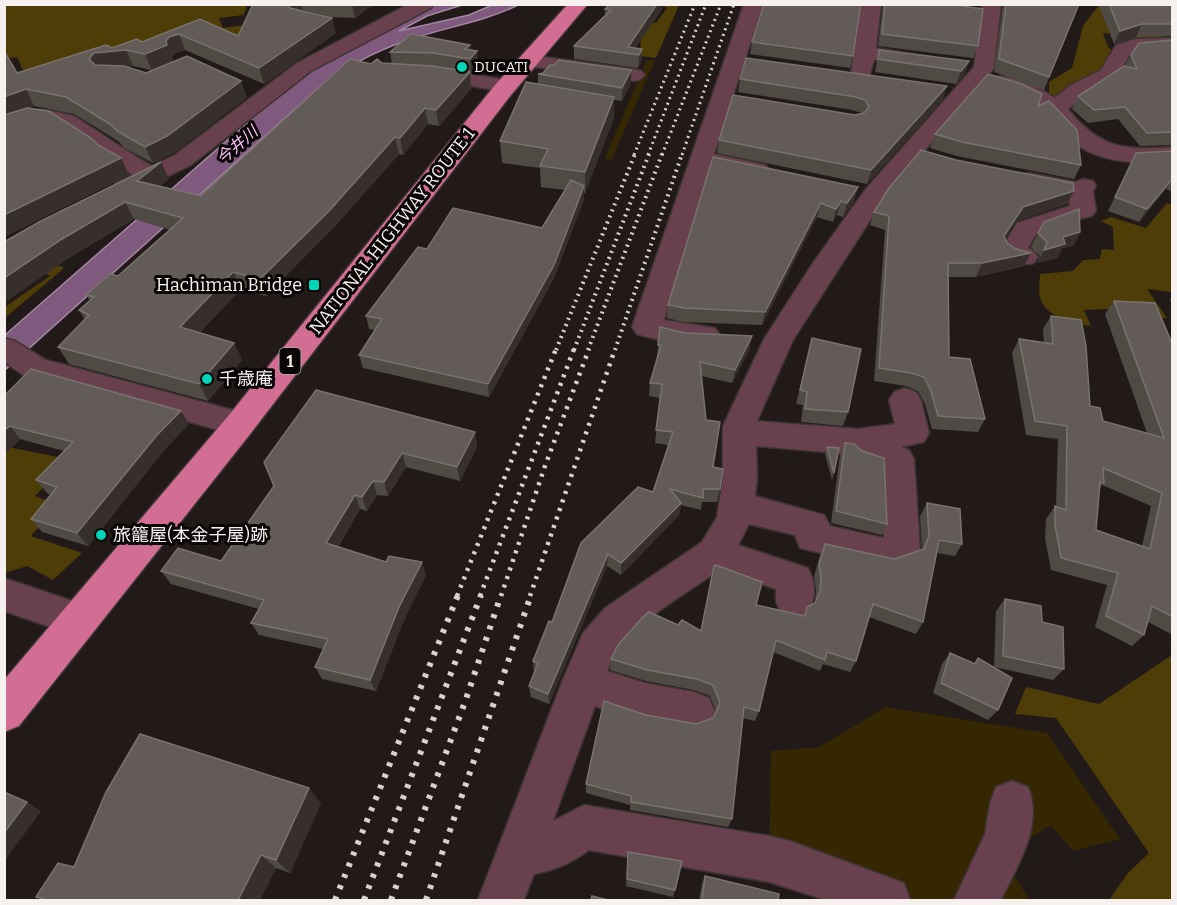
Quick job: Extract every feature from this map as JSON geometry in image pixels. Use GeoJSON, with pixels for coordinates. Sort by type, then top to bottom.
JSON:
{"type":"FeatureCollection","features":[{"type":"Feature","properties":{"kind":"highway","name":"NATIONAL HIGHWAY ROUTE 1"},"geometry":{"type":"LineString","coordinates":[[4,712],[512,90],[528,61],[577,7]]}},
{"type":"Feature","properties":{"kind":"street"},"geometry":{"type":"LineString","coordinates":[[101,200],[183,160],[304,67],[424,4]]}},
{"type":"Feature","properties":{"kind":"street"},"geometry":{"type":"LineString","coordinates":[[750,338],[682,334],[646,327],[701,159],[732,100],[734,60],[754,4]]}},
{"type":"Feature","properties":{"kind":"street"},"geometry":{"type":"LineString","coordinates":[[838,75],[872,79],[865,52],[872,4]]}},
{"type":"Feature","properties":{"kind":"street"},"geometry":{"type":"LineString","coordinates":[[501,900],[597,646],[619,620],[715,553],[734,519],[740,479],[739,426],[750,338],[822,268],[861,191],[922,155],[966,79],[991,9],[968,11]]}},
{"type":"Feature","properties":{"kind":"street"},"geometry":{"type":"LineString","coordinates":[[340,26],[377,28]]}},
{"type":"Feature","properties":{"kind":"street"},"geometry":{"type":"LineString","coordinates":[[1056,108],[1077,90],[1109,74],[1124,49],[1136,45],[1173,44]]}},
{"type":"Feature","properties":{"kind":"street"},"geometry":{"type":"LineString","coordinates":[[865,52],[939,63]]}},
{"type":"Feature","properties":{"kind":"street"},"geometry":{"type":"LineString","coordinates":[[734,60],[757,63]]}},
{"type":"Feature","properties":{"kind":"street"},"geometry":{"type":"LineString","coordinates":[[528,61],[634,75]]}},
{"type":"Feature","properties":{"kind":"street"},"geometry":{"type":"LineString","coordinates":[[403,73],[446,76],[512,90]]}},
{"type":"Feature","properties":{"kind":"street"},"geometry":{"type":"LineString","coordinates":[[966,79],[1040,98],[1056,108],[1075,133],[1096,148],[1114,154],[1136,157],[1170,157]]}},
{"type":"Feature","properties":{"kind":"street"},"geometry":{"type":"LineString","coordinates":[[245,86],[266,96]]}},
{"type":"Feature","properties":{"kind":"street"},"geometry":{"type":"LineString","coordinates":[[4,127],[34,115],[66,121],[109,148],[115,155],[152,175]]}},
{"type":"Feature","properties":{"kind":"street"},"geometry":{"type":"LineString","coordinates":[[1080,190],[1114,154]]}},
{"type":"Feature","properties":{"kind":"street"},"geometry":{"type":"LineString","coordinates":[[701,159],[778,175]]}},
{"type":"Feature","properties":{"kind":"street"},"geometry":{"type":"LineString","coordinates":[[1006,176],[1059,184],[1080,190]]}},
{"type":"Feature","properties":{"kind":"street"},"geometry":{"type":"LineString","coordinates":[[1025,257],[1013,251],[1026,229],[1062,215],[1083,211],[1080,190]]}},
{"type":"Feature","properties":{"kind":"street"},"geometry":{"type":"LineString","coordinates":[[13,354],[36,368],[240,424]]}},
{"type":"Feature","properties":{"kind":"street"},"geometry":{"type":"LineString","coordinates":[[739,432],[858,442],[913,433],[905,400]]}},
{"type":"Feature","properties":{"kind":"street"},"geometry":{"type":"LineString","coordinates":[[736,506],[812,525],[813,537],[894,551],[897,459],[870,452],[858,442]]}},
{"type":"Feature","properties":{"kind":"street"},"geometry":{"type":"LineString","coordinates":[[715,553],[795,579],[795,602]]}},
{"type":"Feature","properties":{"kind":"street"},"geometry":{"type":"LineString","coordinates":[[4,594],[79,620]]}},
{"type":"Feature","properties":{"kind":"street"},"geometry":{"type":"LineString","coordinates":[[582,682],[645,703],[694,712]]}},
{"type":"Feature","properties":{"kind":"street"},"geometry":{"type":"LineString","coordinates":[[977,900],[1007,838],[1012,803]]}},
{"type":"Feature","properties":{"kind":"street"},"geometry":{"type":"LineString","coordinates":[[523,845],[549,832],[585,806]]}},
{"type":"Feature","properties":{"kind":"street"},"geometry":{"type":"LineString","coordinates":[[523,845],[553,848],[584,827],[790,864],[887,900]]}},
{"type":"Feature","properties":{"kind":"shaded area"},"geometry":{"type":"Polygon","coordinates":[[[5,5],[247,5],[244,15],[219,18],[223,28],[296,18],[229,41],[206,32],[4,87],[27,79],[17,57],[5,59],[5,5]]]}},
{"type":"Feature","properties":{"kind":"shaded area"},"geometry":{"type":"Polygon","coordinates":[[[661,5],[679,5],[656,58],[640,56],[641,31],[646,22],[656,23],[667,8],[661,5]]]}},
{"type":"Feature","properties":{"kind":"shaded area"},"geometry":{"type":"Polygon","coordinates":[[[1099,5],[1151,21],[1167,41],[1134,43],[1131,35],[1103,33],[1108,47],[1115,53],[1104,72],[1058,100],[1049,96],[1049,82],[1072,68],[1083,26],[1099,5]]]}},
{"type":"Feature","properties":{"kind":"shaded area"},"geometry":{"type":"Polygon","coordinates":[[[647,60],[655,60],[611,161],[605,158],[647,60]]]}},
{"type":"Feature","properties":{"kind":"shaded area"},"geometry":{"type":"Polygon","coordinates":[[[1167,203],[1172,205],[1172,261],[1170,262],[1172,264],[1172,292],[1147,289],[1167,318],[1145,318],[1127,308],[1084,310],[1091,326],[1068,321],[1048,310],[1039,295],[1040,274],[1073,271],[1083,260],[1100,259],[1102,249],[1114,250],[1113,227],[1101,221],[1111,217],[1146,228],[1167,203]]]}},
{"type":"Feature","properties":{"kind":"shaded area"},"geometry":{"type":"Polygon","coordinates":[[[43,258],[64,268],[5,318],[5,307],[50,276],[32,264],[43,258]]]}},
{"type":"Feature","properties":{"kind":"shaded area"},"geometry":{"type":"Polygon","coordinates":[[[8,447],[93,464],[63,468],[35,496],[58,505],[31,536],[82,553],[53,580],[27,566],[5,573],[5,450],[8,447]]]}},
{"type":"Feature","properties":{"kind":"shaded area"},"geometry":{"type":"Polygon","coordinates":[[[1172,655],[1172,900],[1109,900],[1128,873],[1149,853],[1056,718],[1015,714],[1026,687],[1099,704],[1172,655]]]}},
{"type":"Feature","properties":{"kind":"shaded area"},"geometry":{"type":"Polygon","coordinates":[[[886,707],[1047,733],[1120,839],[1073,851],[1051,825],[1014,848],[1014,876],[1030,900],[887,900],[790,864],[769,859],[771,751],[819,747],[886,707]]]}},
{"type":"Feature","properties":{"kind":"water","name":"今井川"},"geometry":{"type":"Polygon","coordinates":[[[434,5],[462,5],[427,16],[399,31],[469,15],[492,5],[518,5],[506,11],[393,46],[345,69],[323,84],[5,370],[5,335],[297,79],[312,68],[434,5]]]}},
{"type":"Feature","properties":{"kind":"building"},"geometry":{"type":"Polygon","coordinates":[[[253,4],[287,4],[290,8],[332,18],[259,68],[179,34],[169,37],[166,41],[167,45],[145,54],[126,50],[94,53],[89,59],[95,65],[124,66],[146,73],[187,56],[241,81],[167,136],[145,147],[66,97],[26,89],[4,97],[4,51],[17,73],[106,45],[112,48],[137,39],[142,42],[200,19],[238,36],[253,4]]]}},
{"type":"Feature","properties":{"kind":"building"},"geometry":{"type":"Polygon","coordinates":[[[610,4],[657,4],[628,47],[642,49],[639,55],[574,46],[611,10],[605,9],[610,4]]]}},
{"type":"Feature","properties":{"kind":"building"},"geometry":{"type":"Polygon","coordinates":[[[764,4],[861,4],[853,56],[752,42],[764,4]]]}},
{"type":"Feature","properties":{"kind":"building"},"geometry":{"type":"Polygon","coordinates":[[[885,4],[948,4],[983,9],[978,46],[882,34],[885,4]]]}},
{"type":"Feature","properties":{"kind":"building"},"geometry":{"type":"Polygon","coordinates":[[[1006,4],[1079,4],[1049,77],[999,59],[1006,4]]]}},
{"type":"Feature","properties":{"kind":"building"},"geometry":{"type":"Polygon","coordinates":[[[1109,4],[1173,4],[1173,24],[1142,24],[1120,31],[1109,4]]]}},
{"type":"Feature","properties":{"kind":"building"},"geometry":{"type":"Polygon","coordinates":[[[411,34],[470,45],[465,49],[477,51],[470,59],[433,53],[390,52],[411,34]]]}},
{"type":"Feature","properties":{"kind":"building"},"geometry":{"type":"Polygon","coordinates":[[[1173,40],[1173,132],[1147,133],[1125,107],[1094,110],[1078,96],[1124,66],[1137,69],[1131,55],[1139,43],[1173,40]]]}},
{"type":"Feature","properties":{"kind":"building"},"geometry":{"type":"Polygon","coordinates":[[[879,50],[969,61],[961,71],[878,59],[879,50]]]}},
{"type":"Feature","properties":{"kind":"building"},"geometry":{"type":"Polygon","coordinates":[[[746,58],[947,86],[871,170],[719,140],[733,95],[855,115],[864,113],[869,107],[865,100],[856,97],[740,79],[746,58]]]}},
{"type":"Feature","properties":{"kind":"building"},"geometry":{"type":"Polygon","coordinates":[[[350,59],[371,64],[377,59],[382,63],[432,66],[470,72],[436,110],[425,108],[400,138],[395,137],[329,211],[260,279],[233,272],[180,327],[234,343],[199,384],[58,347],[89,315],[79,310],[94,297],[86,295],[110,274],[118,276],[183,218],[125,202],[62,239],[4,278],[4,242],[39,222],[161,162],[137,181],[201,196],[350,59]]]}},
{"type":"Feature","properties":{"kind":"building"},"geometry":{"type":"Polygon","coordinates":[[[559,60],[631,70],[622,88],[538,74],[543,73],[559,60]]]}},
{"type":"Feature","properties":{"kind":"building"},"geometry":{"type":"Polygon","coordinates":[[[988,74],[1022,84],[1042,94],[1038,106],[1049,101],[1077,130],[1081,165],[962,142],[935,134],[988,74]]]}},
{"type":"Feature","properties":{"kind":"building"},"geometry":{"type":"Polygon","coordinates":[[[526,82],[614,97],[585,172],[540,166],[548,149],[500,141],[526,82]]]}},
{"type":"Feature","properties":{"kind":"building"},"geometry":{"type":"Polygon","coordinates":[[[27,108],[49,111],[121,158],[4,215],[4,115],[27,108]]]}},
{"type":"Feature","properties":{"kind":"building"},"geometry":{"type":"Polygon","coordinates":[[[921,150],[956,160],[1073,183],[1074,191],[1023,207],[1004,236],[1007,243],[1016,249],[1031,253],[982,263],[948,263],[949,357],[970,359],[985,419],[938,416],[931,391],[924,377],[879,368],[889,216],[874,212],[889,188],[921,150]]]}},
{"type":"Feature","properties":{"kind":"building"},"geometry":{"type":"Polygon","coordinates":[[[1173,151],[1173,178],[1147,209],[1115,197],[1136,153],[1173,151]]]}},
{"type":"Feature","properties":{"kind":"building"},"geometry":{"type":"Polygon","coordinates":[[[713,157],[858,187],[847,203],[841,201],[836,209],[821,203],[765,312],[668,305],[713,157]]]}},
{"type":"Feature","properties":{"kind":"building"},"geometry":{"type":"Polygon","coordinates":[[[571,180],[584,186],[554,265],[488,384],[359,355],[382,319],[366,316],[418,247],[427,249],[453,208],[542,228],[571,180]]]}},
{"type":"Feature","properties":{"kind":"building"},"geometry":{"type":"Polygon","coordinates":[[[1079,209],[1080,232],[1063,237],[1065,244],[1044,250],[1047,242],[1038,233],[1044,222],[1079,209]]]}},
{"type":"Feature","properties":{"kind":"building"},"geometry":{"type":"Polygon","coordinates":[[[1114,301],[1155,303],[1173,346],[1173,617],[1152,606],[1144,635],[1106,616],[1118,573],[1061,558],[1055,525],[1055,506],[1066,510],[1067,426],[1035,421],[1019,339],[1053,344],[1051,316],[1081,320],[1086,346],[1090,406],[1100,408],[1103,421],[1164,438],[1114,301]],[[1103,468],[1104,483],[1100,482],[1096,530],[1150,549],[1162,493],[1103,468]]]}},
{"type":"Feature","properties":{"kind":"building"},"geometry":{"type":"Polygon","coordinates":[[[660,327],[685,333],[752,336],[735,370],[700,362],[706,420],[720,422],[713,467],[723,469],[720,489],[703,489],[703,498],[670,489],[681,503],[621,563],[608,554],[548,694],[529,686],[538,663],[533,661],[549,621],[552,622],[581,543],[638,487],[653,492],[673,432],[656,430],[662,384],[650,383],[661,345],[658,345],[660,327]]]}},
{"type":"Feature","properties":{"kind":"building"},"geometry":{"type":"Polygon","coordinates":[[[812,338],[861,349],[848,412],[805,409],[807,392],[800,390],[812,338]]]}},
{"type":"Feature","properties":{"kind":"building"},"geometry":{"type":"Polygon","coordinates":[[[31,369],[181,411],[157,435],[77,533],[31,519],[57,487],[36,480],[73,442],[10,426],[4,431],[4,396],[31,369]]]}},
{"type":"Feature","properties":{"kind":"building"},"geometry":{"type":"Polygon","coordinates":[[[316,390],[475,432],[457,467],[402,453],[384,482],[373,481],[362,497],[355,495],[326,543],[386,562],[389,556],[422,562],[399,607],[370,680],[315,667],[328,639],[251,623],[264,600],[161,571],[178,548],[221,561],[274,486],[264,462],[316,390]]]}},
{"type":"Feature","properties":{"kind":"building"},"geometry":{"type":"Polygon","coordinates":[[[845,443],[854,444],[862,451],[884,458],[887,524],[836,511],[845,443]]]}},
{"type":"Feature","properties":{"kind":"building"},"geometry":{"type":"Polygon","coordinates":[[[827,447],[839,448],[834,473],[827,447]]]}},
{"type":"Feature","properties":{"kind":"building"},"geometry":{"type":"Polygon","coordinates":[[[927,503],[960,509],[962,544],[939,540],[923,622],[873,604],[856,661],[827,652],[825,660],[776,640],[759,711],[744,707],[732,819],[631,802],[631,796],[586,784],[604,701],[646,715],[696,724],[713,718],[720,703],[713,685],[697,679],[647,670],[611,659],[618,645],[649,612],[678,625],[682,620],[701,631],[716,565],[762,582],[756,605],[805,616],[807,607],[815,603],[820,591],[819,564],[825,544],[894,559],[924,549],[929,536],[927,503]]]}},
{"type":"Feature","properties":{"kind":"building"},"geometry":{"type":"Polygon","coordinates":[[[1005,599],[1041,606],[1042,622],[1063,627],[1064,669],[1003,656],[1005,599]]]}},
{"type":"Feature","properties":{"kind":"building"},"geometry":{"type":"Polygon","coordinates":[[[950,653],[975,664],[978,658],[1012,678],[998,710],[941,683],[950,653]]]}},
{"type":"Feature","properties":{"kind":"building"},"geometry":{"type":"Polygon","coordinates":[[[140,734],[309,788],[276,860],[261,855],[238,900],[48,900],[36,897],[58,863],[74,867],[106,792],[140,734]]]}},
{"type":"Feature","properties":{"kind":"building"},"geometry":{"type":"Polygon","coordinates":[[[4,792],[27,802],[4,833],[4,792]]]}},
{"type":"Feature","properties":{"kind":"building"},"geometry":{"type":"Polygon","coordinates":[[[628,852],[682,861],[675,890],[627,879],[628,852]]]}},
{"type":"Feature","properties":{"kind":"building"},"geometry":{"type":"Polygon","coordinates":[[[705,876],[779,894],[778,900],[702,900],[705,876]]]}},
{"type":"Feature","properties":{"kind":"building"},"geometry":{"type":"Polygon","coordinates":[[[592,896],[608,900],[591,900],[592,896]]]}},
{"type":"Feature","properties":{"kind":"railway"},"geometry":{"type":"LineString","coordinates":[[634,155],[695,4]]}},
{"type":"Feature","properties":{"kind":"railway"},"geometry":{"type":"LineString","coordinates":[[648,155],[706,4]]}},
{"type":"Feature","properties":{"kind":"railway"},"geometry":{"type":"LineString","coordinates":[[662,155],[721,4]]}},
{"type":"Feature","properties":{"kind":"railway"},"geometry":{"type":"LineString","coordinates":[[682,155],[734,4]]}},
{"type":"Feature","properties":{"kind":"railway"},"geometry":{"type":"LineString","coordinates":[[556,350],[635,154]]}},
{"type":"Feature","properties":{"kind":"railway"},"geometry":{"type":"LineString","coordinates":[[574,350],[649,154]]}},
{"type":"Feature","properties":{"kind":"railway"},"geometry":{"type":"LineString","coordinates":[[588,350],[662,154]]}},
{"type":"Feature","properties":{"kind":"railway"},"geometry":{"type":"LineString","coordinates":[[615,350],[682,154]]}},
{"type":"Feature","properties":{"kind":"railway"},"geometry":{"type":"LineString","coordinates":[[457,596],[556,349]]}},
{"type":"Feature","properties":{"kind":"railway"},"geometry":{"type":"LineString","coordinates":[[480,596],[574,349]]}},
{"type":"Feature","properties":{"kind":"railway"},"geometry":{"type":"LineString","coordinates":[[501,596],[545,466],[589,349]]}},
{"type":"Feature","properties":{"kind":"railway"},"geometry":{"type":"LineString","coordinates":[[530,596],[615,349]]}},
{"type":"Feature","properties":{"kind":"railway"},"geometry":{"type":"LineString","coordinates":[[335,900],[458,595]]}},
{"type":"Feature","properties":{"kind":"railway"},"geometry":{"type":"LineString","coordinates":[[364,900],[481,595]]}},
{"type":"Feature","properties":{"kind":"railway"},"geometry":{"type":"LineString","coordinates":[[391,900],[465,702],[501,595]]}},
{"type":"Feature","properties":{"kind":"railway"},"geometry":{"type":"LineString","coordinates":[[426,900],[531,595]]}},
{"type":"Feature","properties":{"kind":"place","name":"DUCATI"},"geometry":{"type":"Point","coordinates":[462,67]}},
{"type":"Feature","properties":{"kind":"place","name":"Hachiman Bridge"},"geometry":{"type":"Point","coordinates":[314,285]}},
{"type":"Feature","properties":{"kind":"place","name":"千歳庵"},"geometry":{"type":"Point","coordinates":[207,379]}},
{"type":"Feature","properties":{"kind":"place","name":"旅籠屋(本金子屋)跡"},"geometry":{"type":"Point","coordinates":[101,535]}}]}
